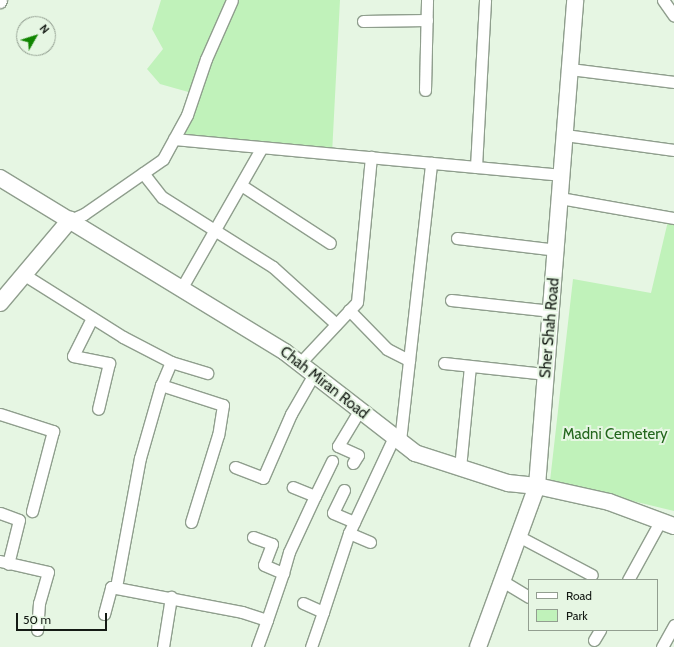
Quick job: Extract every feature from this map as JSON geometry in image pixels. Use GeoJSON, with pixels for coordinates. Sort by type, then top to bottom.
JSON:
{"type":"FeatureCollection","features":[{"type":"Feature","properties":{"kind":"main road","name":"Sher Shah Road"},"geometry":{"type":"LineString","coordinates":[[478,647],[504,582],[537,486],[557,250],[575,0]]}},
{"type":"Feature","properties":{"kind":"main road","name":"Chah Miran Road"},"geometry":{"type":"LineString","coordinates":[[0,178],[286,352],[359,411],[415,453],[508,483],[537,486],[609,502],[668,523]]}},
{"type":"Feature","properties":{"kind":"main road"},"geometry":{"type":"LineString","coordinates":[[0,303],[70,220]]}},
{"type":"Feature","properties":{"kind":"street"},"geometry":{"type":"LineString","coordinates":[[70,220],[84,214],[163,159],[187,115],[206,60],[232,0]]}},
{"type":"Feature","properties":{"kind":"street"},"geometry":{"type":"LineString","coordinates":[[425,90],[427,0]]}},
{"type":"Feature","properties":{"kind":"street"},"geometry":{"type":"LineString","coordinates":[[476,167],[486,0]]}},
{"type":"Feature","properties":{"kind":"street"},"geometry":{"type":"LineString","coordinates":[[663,0],[674,16]]}},
{"type":"Feature","properties":{"kind":"street"},"geometry":{"type":"LineString","coordinates":[[363,21],[427,20]]}},
{"type":"Feature","properties":{"kind":"street"},"geometry":{"type":"LineString","coordinates":[[570,69],[674,82]]}},
{"type":"Feature","properties":{"kind":"street"},"geometry":{"type":"LineString","coordinates":[[565,135],[674,150]]}},
{"type":"Feature","properties":{"kind":"street"},"geometry":{"type":"LineString","coordinates":[[174,139],[562,175]]}},
{"type":"Feature","properties":{"kind":"street"},"geometry":{"type":"LineString","coordinates":[[181,289],[262,147]]}},
{"type":"Feature","properties":{"kind":"street"},"geometry":{"type":"LineString","coordinates":[[300,363],[357,302],[371,157]]}},
{"type":"Feature","properties":{"kind":"street"},"geometry":{"type":"LineString","coordinates":[[311,647],[349,533],[397,439],[409,360],[431,163]]}},
{"type":"Feature","properties":{"kind":"street"},"geometry":{"type":"LineString","coordinates":[[143,173],[162,197],[214,232],[273,267],[336,324]]}},
{"type":"Feature","properties":{"kind":"street"},"geometry":{"type":"LineString","coordinates":[[241,184],[330,243]]}},
{"type":"Feature","properties":{"kind":"street"},"geometry":{"type":"LineString","coordinates":[[560,198],[674,218]]}},
{"type":"Feature","properties":{"kind":"street"},"geometry":{"type":"LineString","coordinates":[[457,238],[557,250]]}},
{"type":"Feature","properties":{"kind":"street"},"geometry":{"type":"LineString","coordinates":[[23,274],[92,318],[171,362],[207,373]]}},
{"type":"Feature","properties":{"kind":"street"},"geometry":{"type":"LineString","coordinates":[[451,300],[551,311]]}},
{"type":"Feature","properties":{"kind":"street"},"geometry":{"type":"LineString","coordinates":[[349,310],[387,350],[409,360]]}},
{"type":"Feature","properties":{"kind":"street"},"geometry":{"type":"LineString","coordinates":[[92,318],[73,356],[109,363],[98,409]]}},
{"type":"Feature","properties":{"kind":"street"},"geometry":{"type":"LineString","coordinates":[[116,588],[140,458],[161,385],[171,362]]}},
{"type":"Feature","properties":{"kind":"street"},"geometry":{"type":"LineString","coordinates":[[444,363],[546,374]]}},
{"type":"Feature","properties":{"kind":"street"},"geometry":{"type":"LineString","coordinates":[[460,468],[470,366]]}},
{"type":"Feature","properties":{"kind":"street"},"geometry":{"type":"LineString","coordinates":[[235,467],[263,478],[291,414],[314,374]]}},
{"type":"Feature","properties":{"kind":"street"},"geometry":{"type":"LineString","coordinates":[[161,385],[223,405],[218,435],[191,522]]}},
{"type":"Feature","properties":{"kind":"street"},"geometry":{"type":"LineString","coordinates":[[354,463],[358,455],[338,446],[359,411]]}},
{"type":"Feature","properties":{"kind":"street"},"geometry":{"type":"LineString","coordinates":[[0,414],[53,431],[32,511]]}},
{"type":"Feature","properties":{"kind":"street"},"geometry":{"type":"LineString","coordinates":[[257,647],[289,552],[332,461]]}},
{"type":"Feature","properties":{"kind":"street"},"geometry":{"type":"LineString","coordinates":[[293,487],[315,496]]}},
{"type":"Feature","properties":{"kind":"street"},"geometry":{"type":"LineString","coordinates":[[344,490],[333,513],[354,522]]}},
{"type":"Feature","properties":{"kind":"street"},"geometry":{"type":"LineString","coordinates":[[0,513],[19,520],[4,563],[48,572],[39,603],[37,630]]}},
{"type":"Feature","properties":{"kind":"street"},"geometry":{"type":"LineString","coordinates":[[629,579],[668,523]]}},
{"type":"Feature","properties":{"kind":"street"},"geometry":{"type":"LineString","coordinates":[[349,533],[370,542]]}},
{"type":"Feature","properties":{"kind":"street"},"geometry":{"type":"LineString","coordinates":[[253,537],[272,544],[264,565],[283,572]]}},
{"type":"Feature","properties":{"kind":"street"},"geometry":{"type":"LineString","coordinates":[[520,537],[592,575]]}},
{"type":"Feature","properties":{"kind":"street"},"geometry":{"type":"LineString","coordinates":[[504,582],[528,596]]}},
{"type":"Feature","properties":{"kind":"street"},"geometry":{"type":"LineString","coordinates":[[104,614],[111,587],[242,612],[267,620]]}},
{"type":"Feature","properties":{"kind":"street"},"geometry":{"type":"LineString","coordinates":[[163,647],[171,598]]}},
{"type":"Feature","properties":{"kind":"street"},"geometry":{"type":"LineString","coordinates":[[303,603],[323,612]]}},
{"type":"Feature","properties":{"kind":"street"},"geometry":{"type":"LineString","coordinates":[[662,647],[674,625]]}},
{"type":"Feature","properties":{"kind":"green space"},"geometry":{"type":"Polygon","coordinates":[[[161,0],[340,0],[332,154],[174,139],[192,93],[160,84],[147,69],[163,49],[152,29],[161,0]]]}},
{"type":"Feature","properties":{"kind":"green space","name":"Madni Cemetery"},"geometry":{"type":"Polygon","coordinates":[[[668,221],[674,221],[674,511],[550,481],[573,279],[651,293],[668,221]]]}}]}
